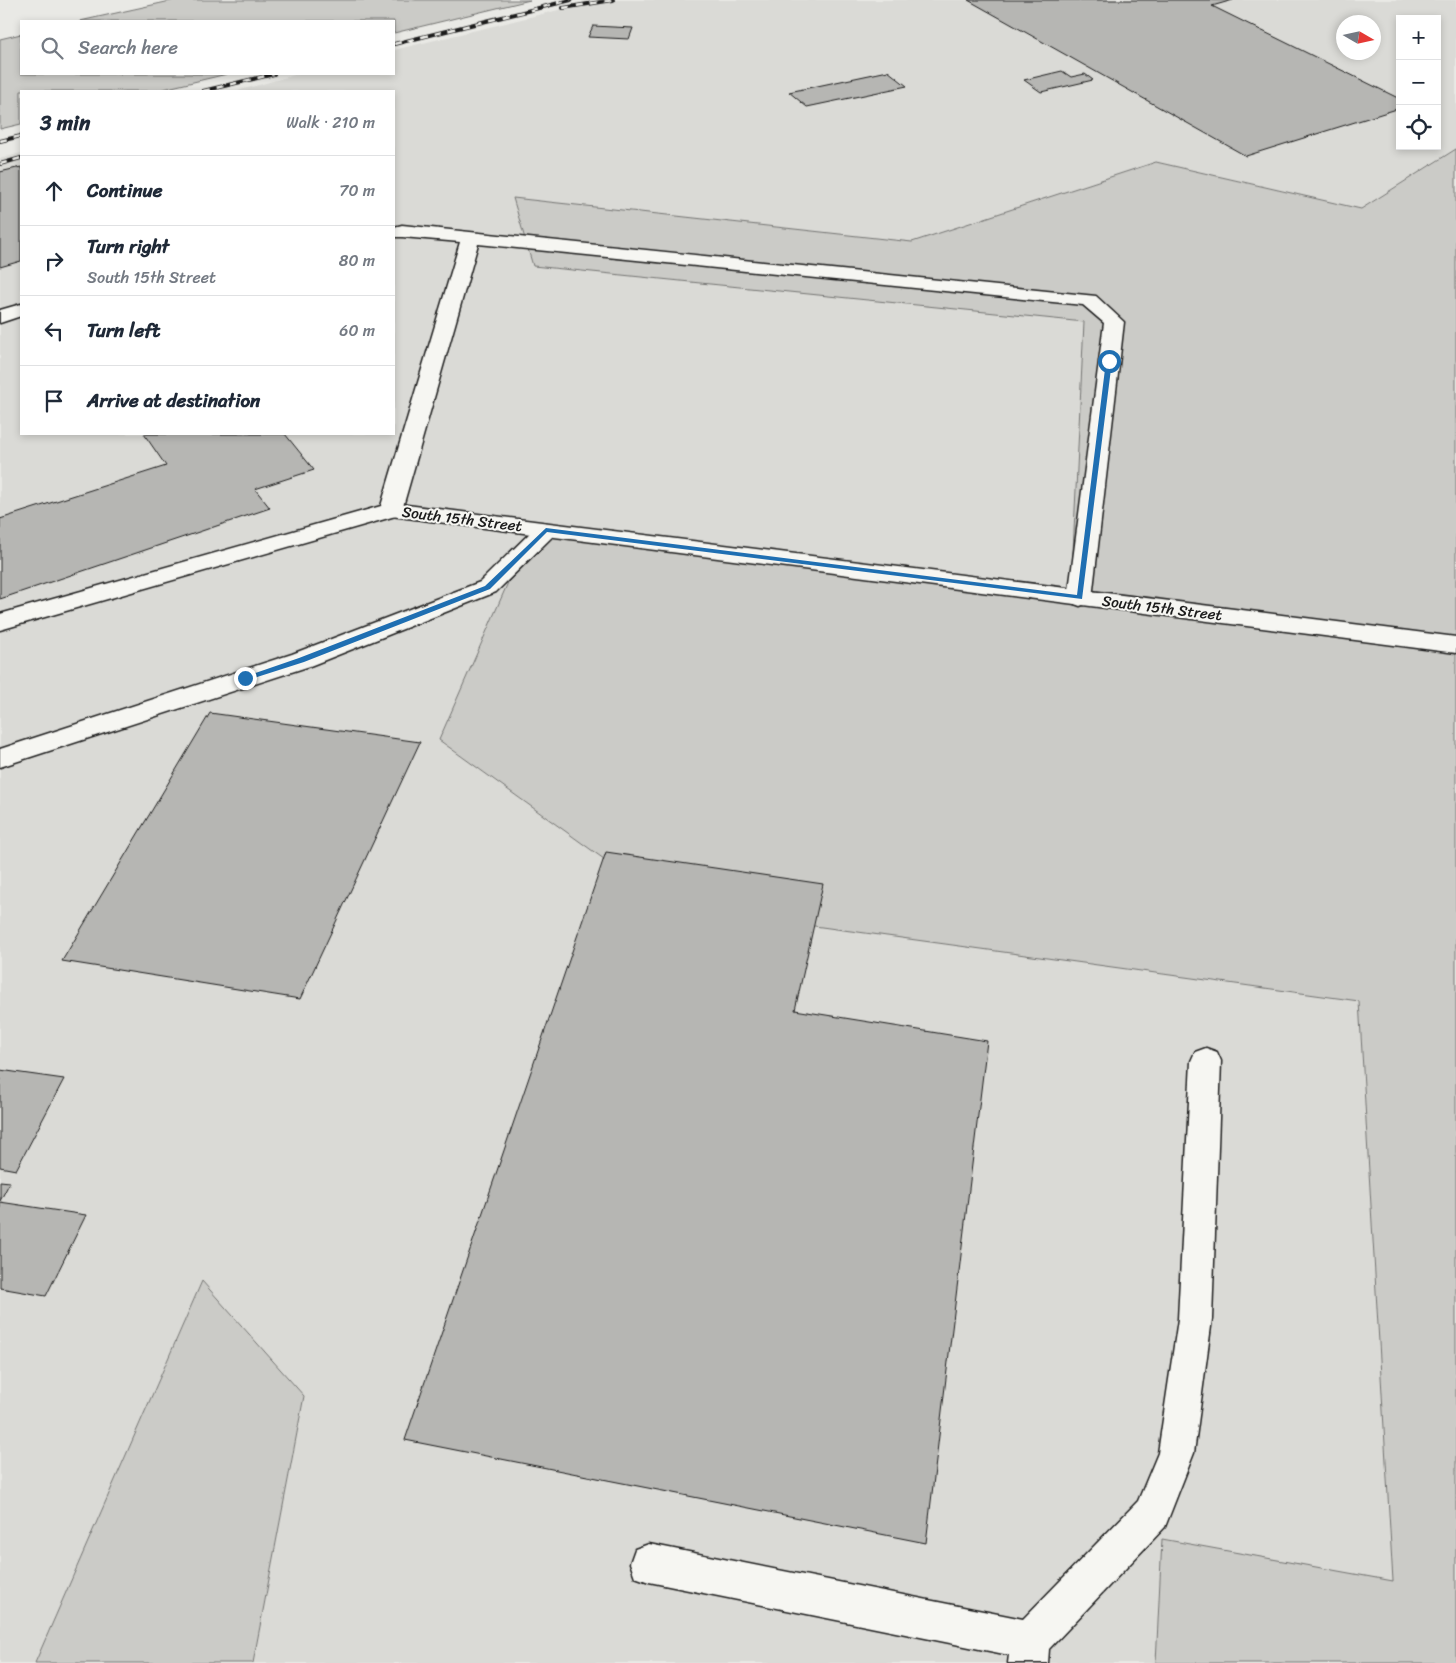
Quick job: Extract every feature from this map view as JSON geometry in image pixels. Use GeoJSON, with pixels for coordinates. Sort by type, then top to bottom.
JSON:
{"type":"FeatureCollection","features":[{"type":"Feature","properties":{"kind":"street"},"geometry":{"type":"LineString","coordinates":[[395,232],[471,238],[1089,300],[1114,322],[1080,598]]}},
{"type":"Feature","properties":{"kind":"street"},"geometry":{"type":"LineString","coordinates":[[0,622],[391,510],[471,238]]}},
{"type":"Feature","properties":{"kind":"street"},"geometry":{"type":"LineString","coordinates":[[0,317],[20,310]]}},
{"type":"Feature","properties":{"kind":"street","name":"South 15th Street"},"geometry":{"type":"LineString","coordinates":[[391,510],[1456,645]]}},
{"type":"Feature","properties":{"kind":"street"},"geometry":{"type":"LineString","coordinates":[[0,758],[302,660],[488,587],[546,530]]}},
{"type":"Feature","properties":{"kind":"street"},"geometry":{"type":"LineString","coordinates":[[649,1563],[1029,1652],[1152,1514],[1176,1453],[1195,1319],[1206,1061]]}},
{"type":"Feature","properties":{"kind":"shaded area"},"geometry":{"type":"Polygon","coordinates":[[[175,0],[530,0],[395,33],[395,20],[85,20],[175,0]]]}},
{"type":"Feature","properties":{"kind":"shaded area"},"geometry":{"type":"Polygon","coordinates":[[[600,0],[1456,0],[1456,149],[1361,209],[1156,162],[912,242],[513,198],[533,266],[1084,322],[1071,594],[439,740],[669,906],[1359,1001],[1393,1582],[1162,1539],[1156,1663],[253,1663],[304,1396],[202,1281],[35,1663],[0,1663],[0,159],[20,153],[20,435],[395,435],[395,90],[241,90],[294,75],[395,75],[395,50],[600,0]]]}},
{"type":"Feature","properties":{"kind":"shaded area"},"geometry":{"type":"Polygon","coordinates":[[[20,34],[20,75],[223,75],[159,90],[20,90],[20,124],[0,129],[0,39],[20,34]]]}},
{"type":"Feature","properties":{"kind":"shaded area"},"geometry":{"type":"Polygon","coordinates":[[[1456,149],[1456,1663],[1156,1663],[1162,1539],[1393,1581],[1359,1001],[669,906],[439,740],[531,530],[1071,594],[1084,322],[533,266],[513,198],[912,242],[1156,162],[1361,209],[1456,149]]]}},
{"type":"Feature","properties":{"kind":"shaded area"},"geometry":{"type":"Polygon","coordinates":[[[202,1281],[304,1396],[253,1663],[35,1663],[202,1281]]]}},
{"type":"Feature","properties":{"kind":"building"},"geometry":{"type":"Polygon","coordinates":[[[968,0],[1233,0],[1212,6],[1396,97],[1396,109],[1246,156],[968,0]]]}},
{"type":"Feature","properties":{"kind":"building"},"geometry":{"type":"Polygon","coordinates":[[[593,26],[633,28],[629,39],[588,37],[593,26]]]}},
{"type":"Feature","properties":{"kind":"building"},"geometry":{"type":"Polygon","coordinates":[[[888,71],[907,86],[807,107],[789,92],[888,71]]]}},
{"type":"Feature","properties":{"kind":"building"},"geometry":{"type":"Polygon","coordinates":[[[1062,71],[1071,77],[1085,74],[1093,80],[1041,92],[1024,80],[1062,71]]]}},
{"type":"Feature","properties":{"kind":"building"},"geometry":{"type":"Polygon","coordinates":[[[20,167],[20,261],[0,267],[0,172],[20,167]]]}},
{"type":"Feature","properties":{"kind":"building"},"geometry":{"type":"Polygon","coordinates":[[[145,435],[286,435],[314,470],[255,489],[270,508],[0,599],[0,519],[166,466],[145,435]]]}},
{"type":"Feature","properties":{"kind":"building"},"geometry":{"type":"Polygon","coordinates":[[[210,713],[420,742],[300,999],[62,961],[210,713]]]}},
{"type":"Feature","properties":{"kind":"building"},"geometry":{"type":"Polygon","coordinates":[[[606,852],[823,884],[795,1010],[987,1041],[926,1543],[405,1440],[606,852]]]}},
{"type":"Feature","properties":{"kind":"building"},"geometry":{"type":"Polygon","coordinates":[[[0,1070],[64,1079],[16,1170],[0,1167],[0,1070]]]}},
{"type":"Feature","properties":{"kind":"building"},"geometry":{"type":"Polygon","coordinates":[[[0,1181],[10,1182],[0,1201],[0,1181]]]}},
{"type":"Feature","properties":{"kind":"building"},"geometry":{"type":"Polygon","coordinates":[[[0,1202],[86,1215],[46,1296],[0,1288],[0,1202]]]}},
{"type":"Feature","properties":{"kind":"railway"},"geometry":{"type":"LineString","coordinates":[[395,44],[571,0]]}},
{"type":"Feature","properties":{"kind":"railway"},"geometry":{"type":"LineString","coordinates":[[563,8],[613,0]]}},
{"type":"Feature","properties":{"kind":"railway"},"geometry":{"type":"LineString","coordinates":[[207,90],[270,75]]}},
{"type":"Feature","properties":{"kind":"railway"},"geometry":{"type":"LineString","coordinates":[[0,141],[20,136]]}},
{"type":"Feature","properties":{"kind":"railway"},"geometry":{"type":"LineString","coordinates":[[0,164],[20,158]]}},
{"type":"Feature","properties":{"kind":"route"},"geometry":{"type":"LineString","coordinates":[[245,678],[302,660],[488,587],[546,530],[1080,598],[1109,361]]}}]}
